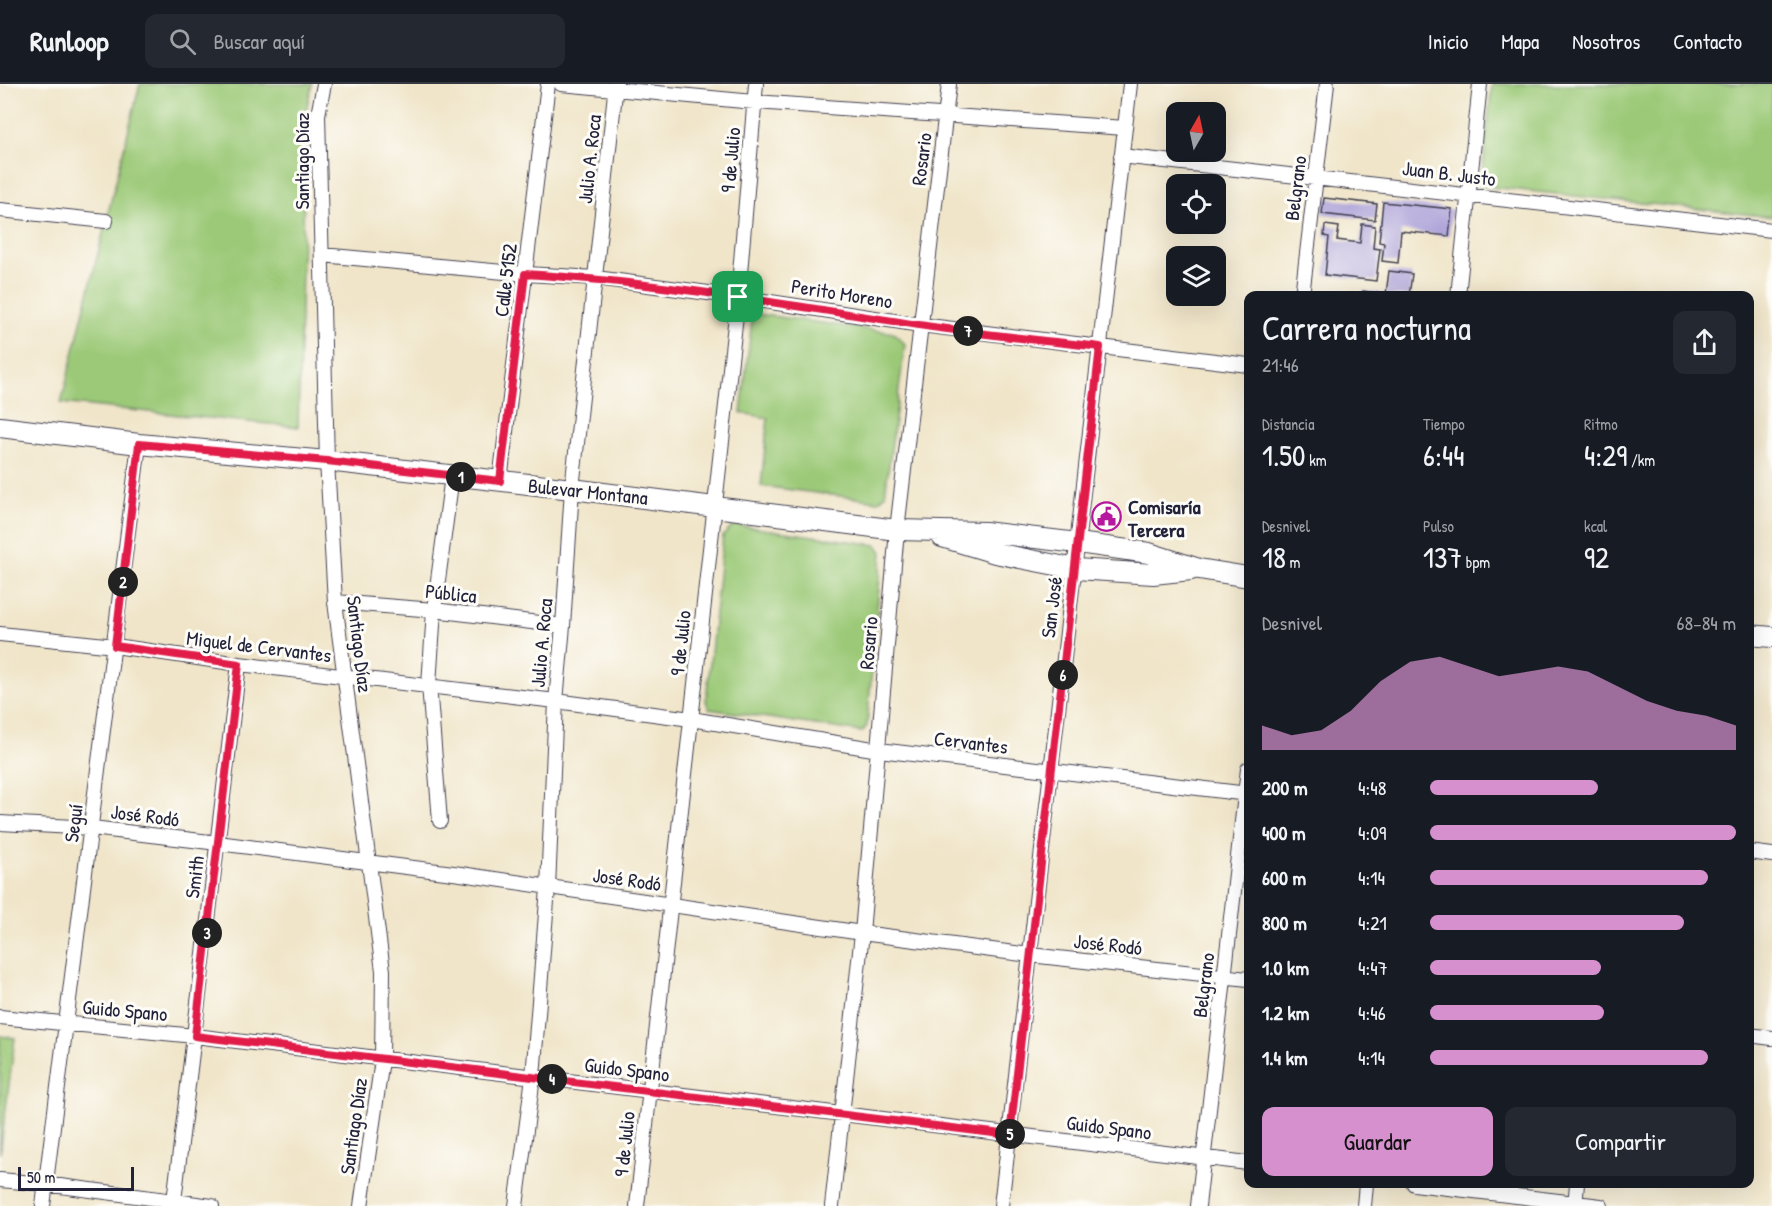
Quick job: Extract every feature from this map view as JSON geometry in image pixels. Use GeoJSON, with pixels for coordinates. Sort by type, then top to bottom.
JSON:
{"type":"FeatureCollection","features":[{"type":"Feature","properties":{"kind":"main road","name":"Bulevar Montana"},"geometry":{"type":"LineString","coordinates":[[0,427],[139,444],[327,461],[572,489],[897,530],[985,532],[1078,543],[1149,553],[1199,569],[1244,576]]}},
{"type":"Feature","properties":{"kind":"main road","name":"Bulevar Montana"},"geometry":{"type":"LineString","coordinates":[[926,532],[994,553],[1076,569],[1153,574],[1199,569]]}},
{"type":"Feature","properties":{"kind":"main road"},"geometry":{"type":"LineString","coordinates":[[1754,635],[1772,637]]}},
{"type":"Feature","properties":{"kind":"street","name":"Santiago Díaz"},"geometry":{"type":"LineString","coordinates":[[324,84],[318,115],[327,461],[335,602],[383,971],[382,1060],[361,1206]]}},
{"type":"Feature","properties":{"kind":"street","name":"Calle 5152"},"geometry":{"type":"LineString","coordinates":[[500,481],[548,84]]}},
{"type":"Feature","properties":{"kind":"street"},"geometry":{"type":"LineString","coordinates":[[561,84],[616,86],[754,102],[1125,128]]}},
{"type":"Feature","properties":{"kind":"street","name":"9 de Julio"},"geometry":{"type":"LineString","coordinates":[[637,1206],[738,297],[756,84]]}},
{"type":"Feature","properties":{"kind":"street","name":"Rosario"},"geometry":{"type":"LineString","coordinates":[[832,1206],[862,933],[897,530],[950,84]]}},
{"type":"Feature","properties":{"kind":"street","name":"San José"},"geometry":{"type":"LineString","coordinates":[[1001,1206],[1130,84]]}},
{"type":"Feature","properties":{"kind":"street","name":"Belgrano"},"geometry":{"type":"LineString","coordinates":[[1303,291],[1327,84]]}},
{"type":"Feature","properties":{"kind":"street"},"geometry":{"type":"LineString","coordinates":[[1458,291],[1480,84]]}},
{"type":"Feature","properties":{"kind":"street","name":"Julio A. Roca"},"geometry":{"type":"LineString","coordinates":[[516,1206],[534,1077],[548,888],[556,701],[572,489],[616,86]]}},
{"type":"Feature","properties":{"kind":"street","name":"Juan B. Justo"},"geometry":{"type":"LineString","coordinates":[[1121,156],[1772,230]]}},
{"type":"Feature","properties":{"kind":"street"},"geometry":{"type":"LineString","coordinates":[[0,210],[106,221]]}},
{"type":"Feature","properties":{"kind":"street","name":"Perito Moreno"},"geometry":{"type":"LineString","coordinates":[[322,255],[525,274],[596,278],[921,325],[1244,365]]}},
{"type":"Feature","properties":{"kind":"street","name":"Seguí"},"geometry":{"type":"LineString","coordinates":[[43,1206],[139,444]]}},
{"type":"Feature","properties":{"kind":"street"},"geometry":{"type":"LineString","coordinates":[[440,821],[429,686],[434,610],[452,476]]}},
{"type":"Feature","properties":{"kind":"street","name":"Pública"},"geometry":{"type":"LineString","coordinates":[[335,602],[434,610],[563,626]]}},
{"type":"Feature","properties":{"kind":"street","name":"Miguel de Cervantes"},"geometry":{"type":"LineString","coordinates":[[0,634],[115,646],[239,664],[691,719]]}},
{"type":"Feature","properties":{"kind":"street","name":"Smith"},"geometry":{"type":"LineString","coordinates":[[174,1201],[239,664]]}},
{"type":"Feature","properties":{"kind":"street","name":"Cervantes"},"geometry":{"type":"LineString","coordinates":[[691,719],[879,750],[1244,794]]}},
{"type":"Feature","properties":{"kind":"street","name":"Belgrano"},"geometry":{"type":"LineString","coordinates":[[1198,1206],[1244,818]]}},
{"type":"Feature","properties":{"kind":"street","name":"José Rodó"},"geometry":{"type":"LineString","coordinates":[[0,823],[92,828],[218,843],[461,874],[862,933],[1030,955],[1244,978]]}},
{"type":"Feature","properties":{"kind":"street"},"geometry":{"type":"LineString","coordinates":[[1754,853],[1772,855]]}},
{"type":"Feature","properties":{"kind":"street","name":"Guido Spano"},"geometry":{"type":"LineString","coordinates":[[0,1017],[195,1036],[843,1116],[1244,1163]]}},
{"type":"Feature","properties":{"kind":"street"},"geometry":{"type":"LineString","coordinates":[[1754,1036],[1772,1038]]}},
{"type":"Feature","properties":{"kind":"street"},"geometry":{"type":"LineString","coordinates":[[0,1180],[212,1206]]}},
{"type":"Feature","properties":{"kind":"street"},"geometry":{"type":"LineString","coordinates":[[1364,1206],[1366,1188]]}},
{"type":"Feature","properties":{"kind":"street"},"geometry":{"type":"LineString","coordinates":[[1446,1188],[1601,1206]]}},
{"type":"Feature","properties":{"kind":"street"},"geometry":{"type":"LineString","coordinates":[[1575,1204],[1577,1188]]}},
{"type":"Feature","properties":{"kind":"green space"},"geometry":{"type":"Polygon","coordinates":[[[140,84],[312,84],[306,112],[298,427],[61,403],[140,84]]]}},
{"type":"Feature","properties":{"kind":"green space"},"geometry":{"type":"Polygon","coordinates":[[[1492,84],[1772,84],[1772,217],[1481,186],[1492,84]]]}},
{"type":"Feature","properties":{"kind":"green space"},"geometry":{"type":"Polygon","coordinates":[[[757,314],[894,333],[905,344],[885,495],[879,501],[761,486],[768,418],[741,413],[752,320],[757,314]]]}},
{"type":"Feature","properties":{"kind":"green space"},"geometry":{"type":"Polygon","coordinates":[[[734,525],[877,545],[882,552],[867,726],[862,732],[709,709],[706,701],[723,536],[734,525]]]}},
{"type":"Feature","properties":{"kind":"green space"},"geometry":{"type":"Polygon","coordinates":[[[0,1036],[15,1038],[0,1154],[0,1036]]]}},
{"type":"Feature","properties":{"kind":"building"},"geometry":{"type":"Polygon","coordinates":[[[1324,198],[1377,204],[1375,220],[1322,214],[1324,198]]]}},
{"type":"Feature","properties":{"kind":"building"},"geometry":{"type":"Polygon","coordinates":[[[1383,202],[1452,209],[1449,236],[1401,231],[1398,263],[1382,261],[1384,243],[1379,242],[1383,202]]]}},
{"type":"Feature","properties":{"kind":"building"},"geometry":{"type":"Polygon","coordinates":[[[1362,224],[1375,226],[1373,248],[1380,249],[1376,281],[1325,275],[1329,237],[1324,236],[1325,225],[1339,227],[1337,240],[1360,243],[1362,224]]]}},
{"type":"Feature","properties":{"kind":"building"},"geometry":{"type":"Polygon","coordinates":[[[1389,271],[1412,274],[1410,291],[1386,291],[1389,271]]]}},
{"type":"Feature","properties":{"kind":"place","name":"Comisaría Tercera"},"geometry":{"type":"Point","coordinates":[1107,517]}},
{"type":"Feature","properties":{"kind":"route"},"geometry":{"type":"LineString","coordinates":[[525,274],[596,278],[738,297],[921,325],[1100,347],[1010,1135],[195,1036],[239,664],[115,646],[139,444],[327,461],[500,481],[525,274]]}}]}
